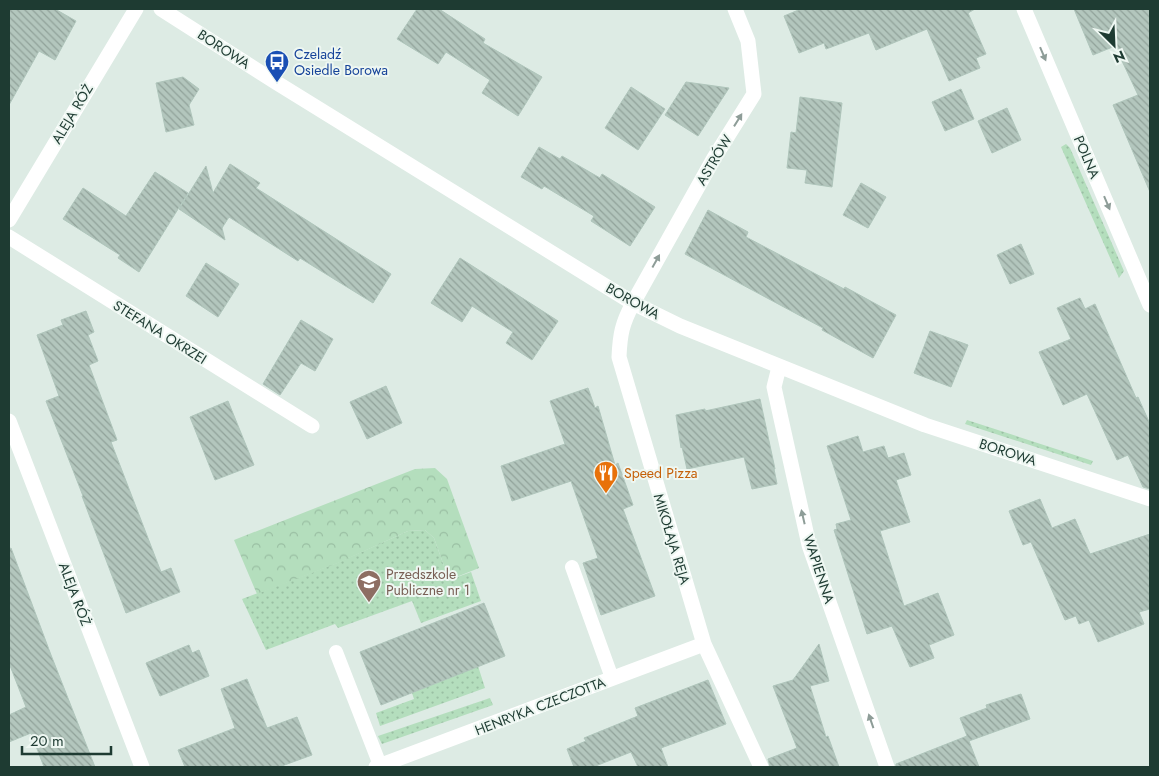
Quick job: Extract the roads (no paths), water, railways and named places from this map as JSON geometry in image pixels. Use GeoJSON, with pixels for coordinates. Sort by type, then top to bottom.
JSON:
{"type":"FeatureCollection","features":[{"type":"Feature","properties":{"kind":"street","name":"ALEJA RÓŻ"},"geometry":{"type":"LineString","coordinates":[[9,220],[136,9]]}},
{"type":"Feature","properties":{"kind":"street","name":"BOROWA"},"geometry":{"type":"LineString","coordinates":[[161,9],[633,303],[680,326],[925,425],[1150,499]]}},
{"type":"Feature","properties":{"kind":"street","name":"ASTRÓW"},"geometry":{"type":"LineString","coordinates":[[633,303],[714,158],[754,94],[748,41],[735,9]]}},
{"type":"Feature","properties":{"kind":"street","name":"POLNA"},"geometry":{"type":"LineString","coordinates":[[1024,9],[1150,304]]}},
{"type":"Feature","properties":{"kind":"street","name":"STEFANA OKRZEI"},"geometry":{"type":"LineString","coordinates":[[9,237],[312,426]]}},
{"type":"Feature","properties":{"kind":"street","name":"MIKOŁAJA REJA"},"geometry":{"type":"LineString","coordinates":[[633,303],[623,322],[620,338],[620,357],[704,644],[761,767]]}},
{"type":"Feature","properties":{"kind":"street","name":"WAPIENNA"},"geometry":{"type":"LineString","coordinates":[[780,367],[774,387],[810,545],[887,767]]}},
{"type":"Feature","properties":{"kind":"street","name":"ALEJA RÓŻ"},"geometry":{"type":"LineString","coordinates":[[9,421],[142,767]]}},
{"type":"Feature","properties":{"kind":"street","name":"HENRYKA CZECZOTTA"},"geometry":{"type":"LineString","coordinates":[[378,766],[704,644]]}},
{"type":"Feature","properties":{"kind":"lane"},"geometry":{"type":"LineString","coordinates":[[572,567],[612,678]]}},
{"type":"Feature","properties":{"kind":"lane"},"geometry":{"type":"LineString","coordinates":[[336,652],[378,766]]}},
{"type":"Feature","properties":{"kind":"place","name":"Czeladź Osiedle Borowa"},"geometry":{"type":"Point","coordinates":[277,83]}},
{"type":"Feature","properties":{"kind":"place","name":"Speed Pizza"},"geometry":{"type":"Point","coordinates":[606,494]}},
{"type":"Feature","properties":{"kind":"place","name":"Przedszkole Publiczne nr 1"},"geometry":{"type":"Point","coordinates":[369,603]}}]}
